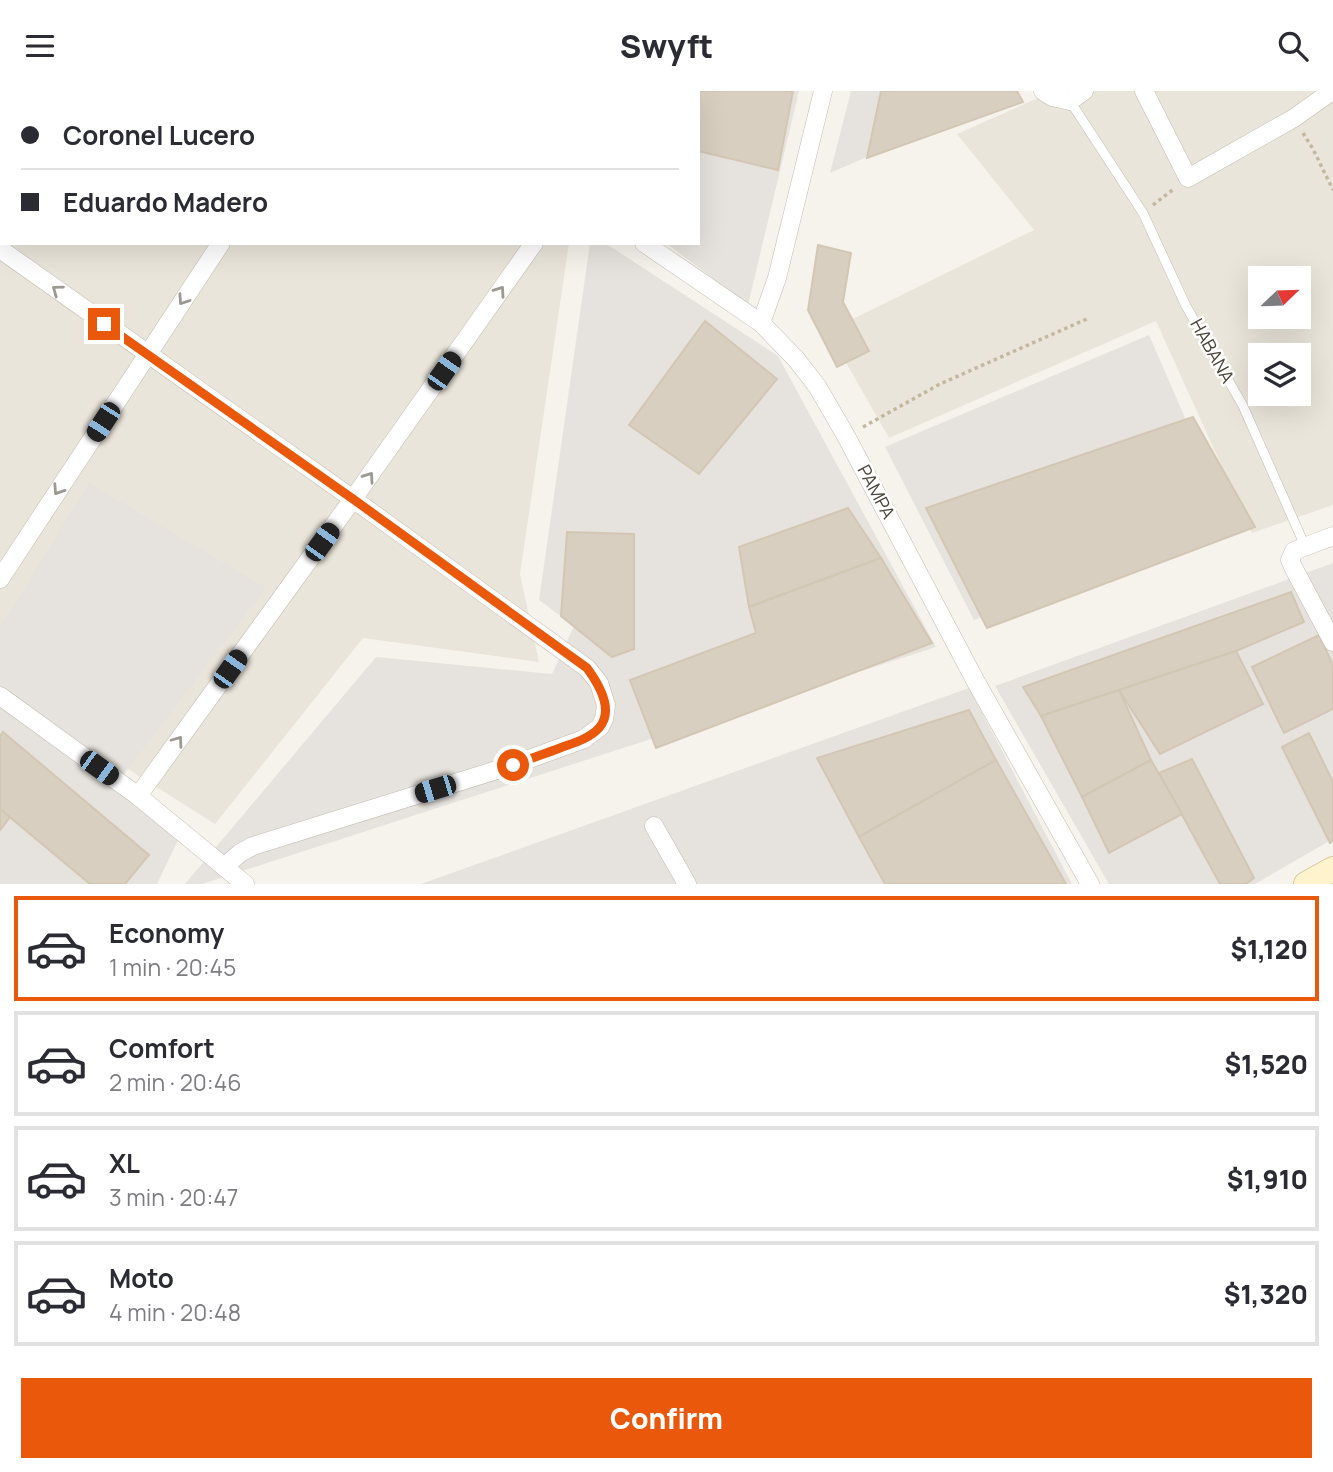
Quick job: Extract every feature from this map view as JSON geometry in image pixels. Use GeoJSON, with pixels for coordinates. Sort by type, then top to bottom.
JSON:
{"type":"FeatureCollection","features":[{"type":"Feature","properties":{"kind":"main road"},"geometry":{"type":"LineString","coordinates":[[1307,884],[1333,869]]}},
{"type":"Feature","properties":{"kind":"street"},"geometry":{"type":"LineString","coordinates":[[761,323],[777,278],[823,91]]}},
{"type":"Feature","properties":{"kind":"street"},"geometry":{"type":"LineString","coordinates":[[1043,91],[1052,97],[1077,96]]}},
{"type":"Feature","properties":{"kind":"street"},"geometry":{"type":"LineString","coordinates":[[1144,91],[1188,179],[1294,118],[1332,91]]}},
{"type":"Feature","properties":{"kind":"street"},"geometry":{"type":"LineString","coordinates":[[0,579],[219,245]]}},
{"type":"Feature","properties":{"kind":"street"},"geometry":{"type":"LineString","coordinates":[[138,796],[533,245]]}},
{"type":"Feature","properties":{"kind":"street","name":"PAMPA"},"geometry":{"type":"LineString","coordinates":[[647,245],[761,323],[796,359],[817,386],[976,681],[1090,884]]}},
{"type":"Feature","properties":{"kind":"street"},"geometry":{"type":"LineString","coordinates":[[0,249],[587,668],[599,683],[606,705],[604,719],[600,727],[584,739],[513,765],[253,846],[224,867]]}},
{"type":"Feature","properties":{"kind":"street"},"geometry":{"type":"LineString","coordinates":[[1333,535],[1294,551],[1290,560],[1333,642]]}},
{"type":"Feature","properties":{"kind":"street"},"geometry":{"type":"LineString","coordinates":[[0,697],[138,796],[245,884]]}},
{"type":"Feature","properties":{"kind":"street"},"geometry":{"type":"LineString","coordinates":[[654,826],[687,884]]}},
{"type":"Feature","properties":{"kind":"lane","name":"HABANA"},"geometry":{"type":"LineString","coordinates":[[1077,96],[1143,213],[1186,306],[1243,406],[1305,546]]}},
{"type":"Feature","properties":{"kind":"path"},"geometry":{"type":"LineString","coordinates":[[1294,118],[1333,190]]}},
{"type":"Feature","properties":{"kind":"path"},"geometry":{"type":"LineString","coordinates":[[1143,213],[1188,179]]}},
{"type":"Feature","properties":{"kind":"path"},"geometry":{"type":"LineString","coordinates":[[846,436],[940,384],[1089,318]]}},
{"type":"Feature","properties":{"kind":"shaded area"},"geometry":{"type":"Polygon","coordinates":[[[700,91],[799,91],[748,305],[669,245],[700,245],[700,91]]]}},
{"type":"Feature","properties":{"kind":"shaded area"},"geometry":{"type":"Polygon","coordinates":[[[851,91],[1019,91],[830,173],[851,91]]]}},
{"type":"Feature","properties":{"kind":"shaded area"},"geometry":{"type":"Polygon","coordinates":[[[1054,91],[1333,91],[1333,505],[1252,533],[1156,321],[889,438],[828,331],[1034,230],[957,134],[1054,91]]]}},
{"type":"Feature","properties":{"kind":"shaded area"},"geometry":{"type":"Polygon","coordinates":[[[0,245],[569,245],[520,574],[539,662],[363,638],[215,824],[128,769],[0,675],[0,245]]]}},
{"type":"Feature","properties":{"kind":"shaded area"},"geometry":{"type":"Polygon","coordinates":[[[590,245],[608,245],[778,356],[936,647],[202,884],[185,884],[376,657],[552,674],[574,626],[539,600],[590,245]]]}},
{"type":"Feature","properties":{"kind":"shaded area"},"geometry":{"type":"Polygon","coordinates":[[[1149,335],[1234,530],[974,620],[885,447],[1149,335]]]}},
{"type":"Feature","properties":{"kind":"shaded area"},"geometry":{"type":"Polygon","coordinates":[[[89,483],[266,588],[121,778],[180,836],[157,884],[0,884],[0,628],[89,483]]]}},
{"type":"Feature","properties":{"kind":"shaded area"},"geometry":{"type":"Polygon","coordinates":[[[1333,563],[1333,839],[1255,884],[1109,884],[995,686],[1333,563]]]}},
{"type":"Feature","properties":{"kind":"shaded area"},"geometry":{"type":"Polygon","coordinates":[[[969,688],[1072,884],[421,884],[969,688]]]}},
{"type":"Feature","properties":{"kind":"building"},"geometry":{"type":"Polygon","coordinates":[[[700,91],[793,91],[778,170],[700,151],[700,91]]]}},
{"type":"Feature","properties":{"kind":"building"},"geometry":{"type":"Polygon","coordinates":[[[881,91],[1017,91],[1023,102],[867,158],[881,91]]]}},
{"type":"Feature","properties":{"kind":"building"},"geometry":{"type":"Polygon","coordinates":[[[818,245],[851,253],[843,302],[869,351],[837,367],[808,310],[818,245]]]}},
{"type":"Feature","properties":{"kind":"building"},"geometry":{"type":"Polygon","coordinates":[[[705,321],[777,379],[699,474],[629,425],[705,321]]]}},
{"type":"Feature","properties":{"kind":"building"},"geometry":{"type":"Polygon","coordinates":[[[1193,417],[1255,527],[987,628],[926,508],[1193,417]]]}},
{"type":"Feature","properties":{"kind":"building"},"geometry":{"type":"Polygon","coordinates":[[[848,508],[881,558],[749,607],[739,547],[848,508]]]}},
{"type":"Feature","properties":{"kind":"building"},"geometry":{"type":"Polygon","coordinates":[[[567,532],[634,534],[634,649],[612,657],[561,616],[567,532]]]}},
{"type":"Feature","properties":{"kind":"building"},"geometry":{"type":"Polygon","coordinates":[[[881,558],[932,643],[656,748],[630,680],[756,633],[749,607],[881,558]]]}},
{"type":"Feature","properties":{"kind":"building"},"geometry":{"type":"Polygon","coordinates":[[[1291,592],[1304,622],[1236,651],[1041,716],[1023,687],[1291,592]]]}},
{"type":"Feature","properties":{"kind":"building"},"geometry":{"type":"Polygon","coordinates":[[[1319,635],[1333,665],[1333,709],[1284,733],[1252,667],[1319,635]]]}},
{"type":"Feature","properties":{"kind":"building"},"geometry":{"type":"Polygon","coordinates":[[[1236,651],[1263,704],[1160,754],[1119,690],[1236,651]]]}},
{"type":"Feature","properties":{"kind":"building"},"geometry":{"type":"Polygon","coordinates":[[[1119,690],[1151,760],[1082,797],[1041,716],[1119,690]]]}},
{"type":"Feature","properties":{"kind":"building"},"geometry":{"type":"Polygon","coordinates":[[[969,710],[996,760],[859,837],[817,758],[969,710]]]}},
{"type":"Feature","properties":{"kind":"building"},"geometry":{"type":"Polygon","coordinates":[[[3,732],[149,855],[125,884],[90,884],[0,809],[0,736],[3,732]]]}},
{"type":"Feature","properties":{"kind":"building"},"geometry":{"type":"Polygon","coordinates":[[[1309,733],[1333,782],[1333,841],[1330,843],[1282,747],[1309,733]]]}},
{"type":"Feature","properties":{"kind":"building"},"geometry":{"type":"Polygon","coordinates":[[[1192,759],[1254,878],[1246,884],[1220,884],[1159,773],[1192,759]]]}},
{"type":"Feature","properties":{"kind":"building"},"geometry":{"type":"Polygon","coordinates":[[[996,760],[1066,884],[885,884],[859,837],[996,760]]]}},
{"type":"Feature","properties":{"kind":"building"},"geometry":{"type":"Polygon","coordinates":[[[1151,760],[1182,814],[1109,853],[1082,797],[1151,760]]]}},
{"type":"Feature","properties":{"kind":"building"},"geometry":{"type":"Polygon","coordinates":[[[0,809],[10,817],[0,830],[0,809]]]}},
{"type":"Feature","properties":{"kind":"route"},"geometry":{"type":"LineString","coordinates":[[104,324],[587,668],[599,683],[606,705],[600,727],[584,739],[513,765]]}}]}
